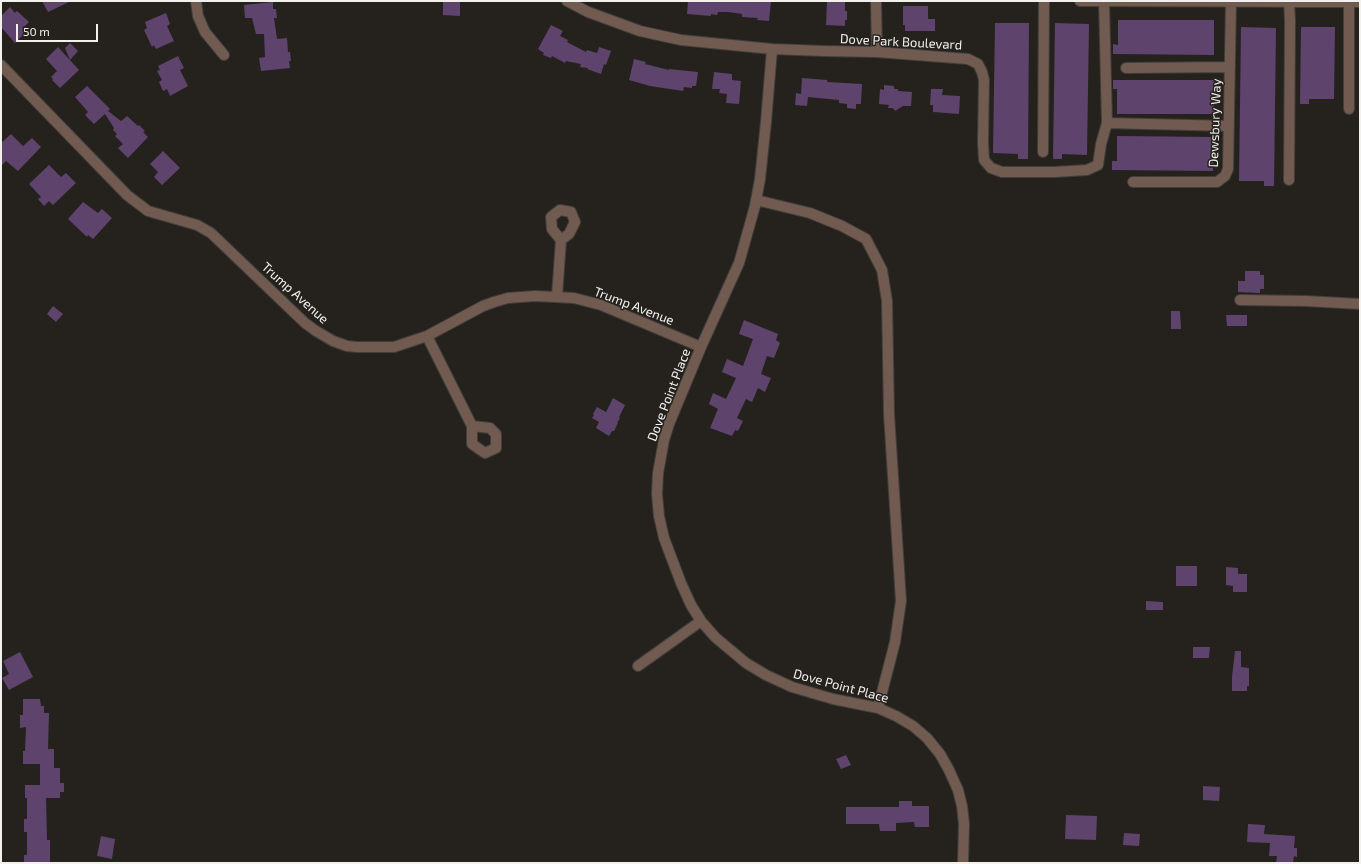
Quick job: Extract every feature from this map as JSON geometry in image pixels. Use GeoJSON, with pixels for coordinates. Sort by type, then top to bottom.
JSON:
{"type":"FeatureCollection","features":[{"type":"Feature","properties":{"kind":"street"},"geometry":{"type":"LineString","coordinates":[[196,1],[198,16],[206,32],[224,55]]}},
{"type":"Feature","properties":{"kind":"street","name":"Dove Park Boulevard"},"geometry":{"type":"LineString","coordinates":[[568,1],[588,12],[640,31],[681,40],[772,49],[824,52],[877,52],[968,59],[978,64],[984,80],[984,160],[990,168],[1002,172],[1054,172],[1087,170],[1098,165],[1101,144],[1107,123],[1104,1]]}},
{"type":"Feature","properties":{"kind":"street"},"geometry":{"type":"LineString","coordinates":[[876,1],[877,52]]}},
{"type":"Feature","properties":{"kind":"street"},"geometry":{"type":"LineString","coordinates":[[1042,152],[1044,1]]}},
{"type":"Feature","properties":{"kind":"street"},"geometry":{"type":"LineString","coordinates":[[1080,1],[1360,2]]}},
{"type":"Feature","properties":{"kind":"street","name":"Dewsbury Way"},"geometry":{"type":"LineString","coordinates":[[1133,182],[1218,182],[1225,176],[1228,169],[1231,1]]}},
{"type":"Feature","properties":{"kind":"street"},"geometry":{"type":"LineString","coordinates":[[1289,1],[1289,180]]}},
{"type":"Feature","properties":{"kind":"street"},"geometry":{"type":"LineString","coordinates":[[1349,1],[1349,109]]}},
{"type":"Feature","properties":{"kind":"street","name":"Dove Point Place"},"geometry":{"type":"LineString","coordinates":[[772,49],[765,130],[756,200],[739,263],[701,347],[669,424],[664,440],[658,473],[657,494],[664,538],[681,583],[691,605],[701,621],[715,637],[746,663],[792,688],[812,694],[878,708],[913,726],[927,738],[940,754],[958,790],[962,806],[965,835],[964,863]]}},
{"type":"Feature","properties":{"kind":"street","name":"Trump Avenue"},"geometry":{"type":"LineString","coordinates":[[1,65],[127,195],[148,211],[197,225],[211,233],[295,314],[316,331],[333,341],[347,346],[372,348],[394,347],[427,336],[483,306],[494,302],[521,296],[557,296],[574,298],[601,305],[701,347]]}},
{"type":"Feature","properties":{"kind":"street"},"geometry":{"type":"LineString","coordinates":[[1126,68],[1230,67]]}},
{"type":"Feature","properties":{"kind":"street"},"geometry":{"type":"LineString","coordinates":[[1107,123],[1229,126]]}},
{"type":"Feature","properties":{"kind":"street"},"geometry":{"type":"LineString","coordinates":[[756,200],[810,213],[842,226],[866,239],[882,270],[887,301],[889,414],[901,601],[895,642],[878,708]]}},
{"type":"Feature","properties":{"kind":"street"},"geometry":{"type":"LineString","coordinates":[[557,296],[561,240]]}},
{"type":"Feature","properties":{"kind":"street"},"geometry":{"type":"LineString","coordinates":[[1240,300],[1360,304]]}},
{"type":"Feature","properties":{"kind":"street"},"geometry":{"type":"LineString","coordinates":[[427,336],[472,426]]}},
{"type":"Feature","properties":{"kind":"street"},"geometry":{"type":"LineString","coordinates":[[638,666],[701,621]]}},
{"type":"Feature","properties":{"kind":"building"},"geometry":{"type":"Polygon","coordinates":[[[42,1],[71,1],[48,12],[42,1]]]}},
{"type":"Feature","properties":{"kind":"building"},"geometry":{"type":"Polygon","coordinates":[[[443,1],[460,1],[460,16],[443,15],[443,1]]]}},
{"type":"Feature","properties":{"kind":"building"},"geometry":{"type":"Polygon","coordinates":[[[688,1],[771,1],[769,21],[757,20],[758,18],[742,17],[742,14],[728,12],[718,12],[717,15],[711,14],[711,16],[687,14],[688,1]]]}},
{"type":"Feature","properties":{"kind":"building"},"geometry":{"type":"Polygon","coordinates":[[[827,1],[845,1],[847,20],[845,20],[845,26],[826,25],[827,1]]]}},
{"type":"Feature","properties":{"kind":"building"},"geometry":{"type":"Polygon","coordinates":[[[273,2],[273,9],[276,9],[277,18],[274,18],[277,39],[287,38],[288,52],[290,52],[291,61],[289,61],[290,68],[261,71],[259,58],[265,57],[264,34],[256,34],[252,18],[245,18],[244,5],[273,2]]]}},
{"type":"Feature","properties":{"kind":"building"},"geometry":{"type":"Polygon","coordinates":[[[903,6],[928,6],[928,19],[935,19],[935,31],[905,31],[905,25],[903,25],[903,6]]]}},
{"type":"Feature","properties":{"kind":"building"},"geometry":{"type":"Polygon","coordinates":[[[10,7],[15,13],[17,11],[29,22],[24,27],[28,30],[15,43],[1,27],[1,16],[10,7]]]}},
{"type":"Feature","properties":{"kind":"building"},"geometry":{"type":"Polygon","coordinates":[[[166,13],[170,24],[167,26],[174,41],[156,49],[154,45],[152,47],[144,30],[147,28],[145,22],[166,13]]]}},
{"type":"Feature","properties":{"kind":"building"},"geometry":{"type":"Polygon","coordinates":[[[1118,20],[1214,20],[1214,55],[1113,54],[1113,44],[1118,45],[1118,20]]]}},
{"type":"Feature","properties":{"kind":"building"},"geometry":{"type":"Polygon","coordinates":[[[995,23],[1029,23],[1028,159],[1018,159],[1018,154],[993,153],[995,23]]]}},
{"type":"Feature","properties":{"kind":"building"},"geometry":{"type":"Polygon","coordinates":[[[1055,23],[1089,24],[1087,155],[1062,154],[1062,159],[1053,159],[1055,23]]]}},
{"type":"Feature","properties":{"kind":"building"},"geometry":{"type":"Polygon","coordinates":[[[551,25],[563,31],[560,36],[568,40],[567,42],[586,52],[587,50],[597,53],[599,47],[611,51],[606,65],[604,64],[601,74],[587,69],[588,68],[580,67],[581,64],[566,61],[565,63],[552,56],[551,58],[543,55],[544,53],[538,49],[551,25]]]}},
{"type":"Feature","properties":{"kind":"building"},"geometry":{"type":"Polygon","coordinates":[[[1241,27],[1276,28],[1274,186],[1264,186],[1264,181],[1239,181],[1241,27]]]}},
{"type":"Feature","properties":{"kind":"building"},"geometry":{"type":"Polygon","coordinates":[[[1301,27],[1335,27],[1334,99],[1309,99],[1309,104],[1300,104],[1301,27]]]}},
{"type":"Feature","properties":{"kind":"building"},"geometry":{"type":"Polygon","coordinates":[[[70,43],[78,51],[70,60],[65,48],[70,43]]]}},
{"type":"Feature","properties":{"kind":"building"},"geometry":{"type":"Polygon","coordinates":[[[58,47],[79,70],[60,88],[51,77],[57,71],[46,59],[58,47]]]}},
{"type":"Feature","properties":{"kind":"building"},"geometry":{"type":"Polygon","coordinates":[[[178,56],[184,68],[180,70],[188,86],[170,96],[167,89],[163,91],[159,82],[162,80],[157,71],[160,70],[158,66],[178,56]]]}},
{"type":"Feature","properties":{"kind":"building"},"geometry":{"type":"Polygon","coordinates":[[[634,59],[646,62],[645,64],[669,70],[698,72],[696,86],[692,86],[692,88],[684,87],[683,91],[650,86],[629,80],[634,59]]]}},
{"type":"Feature","properties":{"kind":"building"},"geometry":{"type":"Polygon","coordinates":[[[714,72],[732,74],[732,80],[741,81],[739,104],[726,103],[727,94],[719,93],[720,89],[712,89],[714,72]]]}},
{"type":"Feature","properties":{"kind":"building"},"geometry":{"type":"Polygon","coordinates":[[[802,78],[827,80],[827,82],[862,84],[861,104],[856,104],[856,109],[847,108],[847,104],[839,103],[839,100],[808,97],[807,106],[795,105],[796,93],[801,94],[802,78]]]}},
{"type":"Feature","properties":{"kind":"building"},"geometry":{"type":"Polygon","coordinates":[[[1113,80],[1214,80],[1214,114],[1117,114],[1117,89],[1113,89],[1113,80]]]}},
{"type":"Feature","properties":{"kind":"building"},"geometry":{"type":"Polygon","coordinates":[[[884,85],[894,86],[894,89],[898,89],[898,91],[912,92],[911,106],[903,106],[895,111],[893,108],[888,108],[889,105],[879,104],[880,89],[884,90],[884,85]]]}},
{"type":"Feature","properties":{"kind":"building"},"geometry":{"type":"Polygon","coordinates":[[[87,86],[110,109],[108,111],[121,121],[127,116],[145,131],[143,132],[148,137],[128,158],[118,148],[123,144],[115,136],[117,134],[113,130],[114,128],[105,114],[94,124],[85,115],[88,112],[75,97],[87,86]]]}},
{"type":"Feature","properties":{"kind":"building"},"geometry":{"type":"Polygon","coordinates":[[[931,89],[943,89],[942,95],[960,96],[959,114],[933,112],[933,105],[930,105],[931,89]]]}},
{"type":"Feature","properties":{"kind":"building"},"geometry":{"type":"Polygon","coordinates":[[[11,134],[23,146],[32,138],[41,147],[18,171],[6,161],[1,166],[1,143],[11,134]]]}},
{"type":"Feature","properties":{"kind":"building"},"geometry":{"type":"Polygon","coordinates":[[[1117,136],[1213,137],[1213,171],[1112,170],[1112,161],[1117,161],[1117,136]]]}},
{"type":"Feature","properties":{"kind":"building"},"geometry":{"type":"Polygon","coordinates":[[[163,151],[180,168],[162,185],[154,177],[158,172],[150,164],[163,151]]]}},
{"type":"Feature","properties":{"kind":"building"},"geometry":{"type":"Polygon","coordinates":[[[49,165],[61,177],[66,173],[76,183],[53,205],[49,201],[44,206],[38,199],[41,197],[29,184],[49,165]]]}},
{"type":"Feature","properties":{"kind":"building"},"geometry":{"type":"Polygon","coordinates":[[[83,202],[98,213],[102,209],[112,218],[93,239],[88,235],[87,237],[68,219],[83,202]]]}},
{"type":"Feature","properties":{"kind":"building"},"geometry":{"type":"Polygon","coordinates":[[[1245,271],[1260,271],[1260,275],[1264,275],[1264,289],[1260,289],[1260,293],[1238,292],[1238,281],[1245,281],[1245,271]]]}},
{"type":"Feature","properties":{"kind":"building"},"geometry":{"type":"Polygon","coordinates":[[[53,306],[63,314],[56,322],[47,314],[53,306]]]}},
{"type":"Feature","properties":{"kind":"building"},"geometry":{"type":"Polygon","coordinates":[[[1171,311],[1180,311],[1181,329],[1171,329],[1171,311]]]}},
{"type":"Feature","properties":{"kind":"building"},"geometry":{"type":"Polygon","coordinates":[[[1226,315],[1247,315],[1247,326],[1227,326],[1226,315]]]}},
{"type":"Feature","properties":{"kind":"building"},"geometry":{"type":"Polygon","coordinates":[[[744,320],[778,334],[776,340],[780,343],[774,358],[767,356],[761,374],[771,378],[765,392],[758,388],[752,402],[746,399],[737,418],[743,421],[738,431],[735,430],[732,436],[710,428],[718,409],[709,404],[713,393],[726,399],[736,378],[722,372],[727,359],[743,366],[753,339],[739,334],[744,320]]]}},
{"type":"Feature","properties":{"kind":"building"},"geometry":{"type":"Polygon","coordinates":[[[613,398],[625,405],[614,431],[612,431],[609,436],[596,428],[599,422],[592,418],[597,407],[606,412],[613,398]]]}},
{"type":"Feature","properties":{"kind":"building"},"geometry":{"type":"Polygon","coordinates":[[[1176,566],[1197,566],[1197,586],[1176,586],[1176,566]]]}},
{"type":"Feature","properties":{"kind":"building"},"geometry":{"type":"Polygon","coordinates":[[[1226,567],[1238,568],[1238,574],[1247,574],[1247,592],[1233,592],[1233,586],[1226,585],[1226,567]]]}},
{"type":"Feature","properties":{"kind":"building"},"geometry":{"type":"Polygon","coordinates":[[[1146,601],[1163,602],[1163,610],[1146,610],[1146,601]]]}},
{"type":"Feature","properties":{"kind":"building"},"geometry":{"type":"Polygon","coordinates":[[[1193,647],[1210,647],[1209,658],[1193,658],[1193,647]]]}},
{"type":"Feature","properties":{"kind":"building"},"geometry":{"type":"Polygon","coordinates":[[[1235,651],[1241,651],[1241,667],[1249,668],[1249,686],[1247,686],[1247,691],[1232,691],[1235,651]]]}},
{"type":"Feature","properties":{"kind":"building"},"geometry":{"type":"Polygon","coordinates":[[[20,652],[33,677],[9,690],[2,678],[9,674],[3,661],[20,652]]]}},
{"type":"Feature","properties":{"kind":"building"},"geometry":{"type":"Polygon","coordinates":[[[23,699],[40,699],[41,706],[44,706],[44,713],[49,713],[48,749],[54,749],[54,768],[60,768],[60,783],[64,783],[64,792],[60,792],[60,798],[46,798],[47,840],[50,840],[50,863],[24,863],[24,855],[27,855],[27,832],[24,832],[24,819],[27,819],[27,798],[25,798],[25,785],[40,785],[40,764],[23,764],[26,727],[20,728],[20,715],[23,715],[23,699]]]}},
{"type":"Feature","properties":{"kind":"building"},"geometry":{"type":"Polygon","coordinates":[[[846,755],[851,765],[841,769],[836,759],[846,755]]]}},
{"type":"Feature","properties":{"kind":"building"},"geometry":{"type":"Polygon","coordinates":[[[1203,786],[1220,787],[1219,801],[1203,800],[1203,786]]]}},
{"type":"Feature","properties":{"kind":"building"},"geometry":{"type":"Polygon","coordinates":[[[899,801],[912,801],[912,806],[929,806],[929,827],[915,827],[914,822],[896,823],[896,831],[880,831],[879,824],[846,824],[846,807],[899,807],[899,801]]]}},
{"type":"Feature","properties":{"kind":"building"},"geometry":{"type":"Polygon","coordinates":[[[1066,815],[1097,816],[1096,840],[1065,839],[1066,815]]]}},
{"type":"Feature","properties":{"kind":"building"},"geometry":{"type":"Polygon","coordinates":[[[1248,824],[1265,825],[1264,834],[1295,836],[1294,848],[1297,848],[1297,857],[1294,856],[1293,863],[1276,863],[1277,856],[1269,856],[1270,843],[1247,842],[1248,824]]]}},
{"type":"Feature","properties":{"kind":"building"},"geometry":{"type":"Polygon","coordinates":[[[1124,833],[1140,834],[1139,846],[1123,845],[1124,833]]]}},
{"type":"Feature","properties":{"kind":"building"},"geometry":{"type":"Polygon","coordinates":[[[101,836],[115,839],[112,859],[97,856],[101,836]]]}}]}
